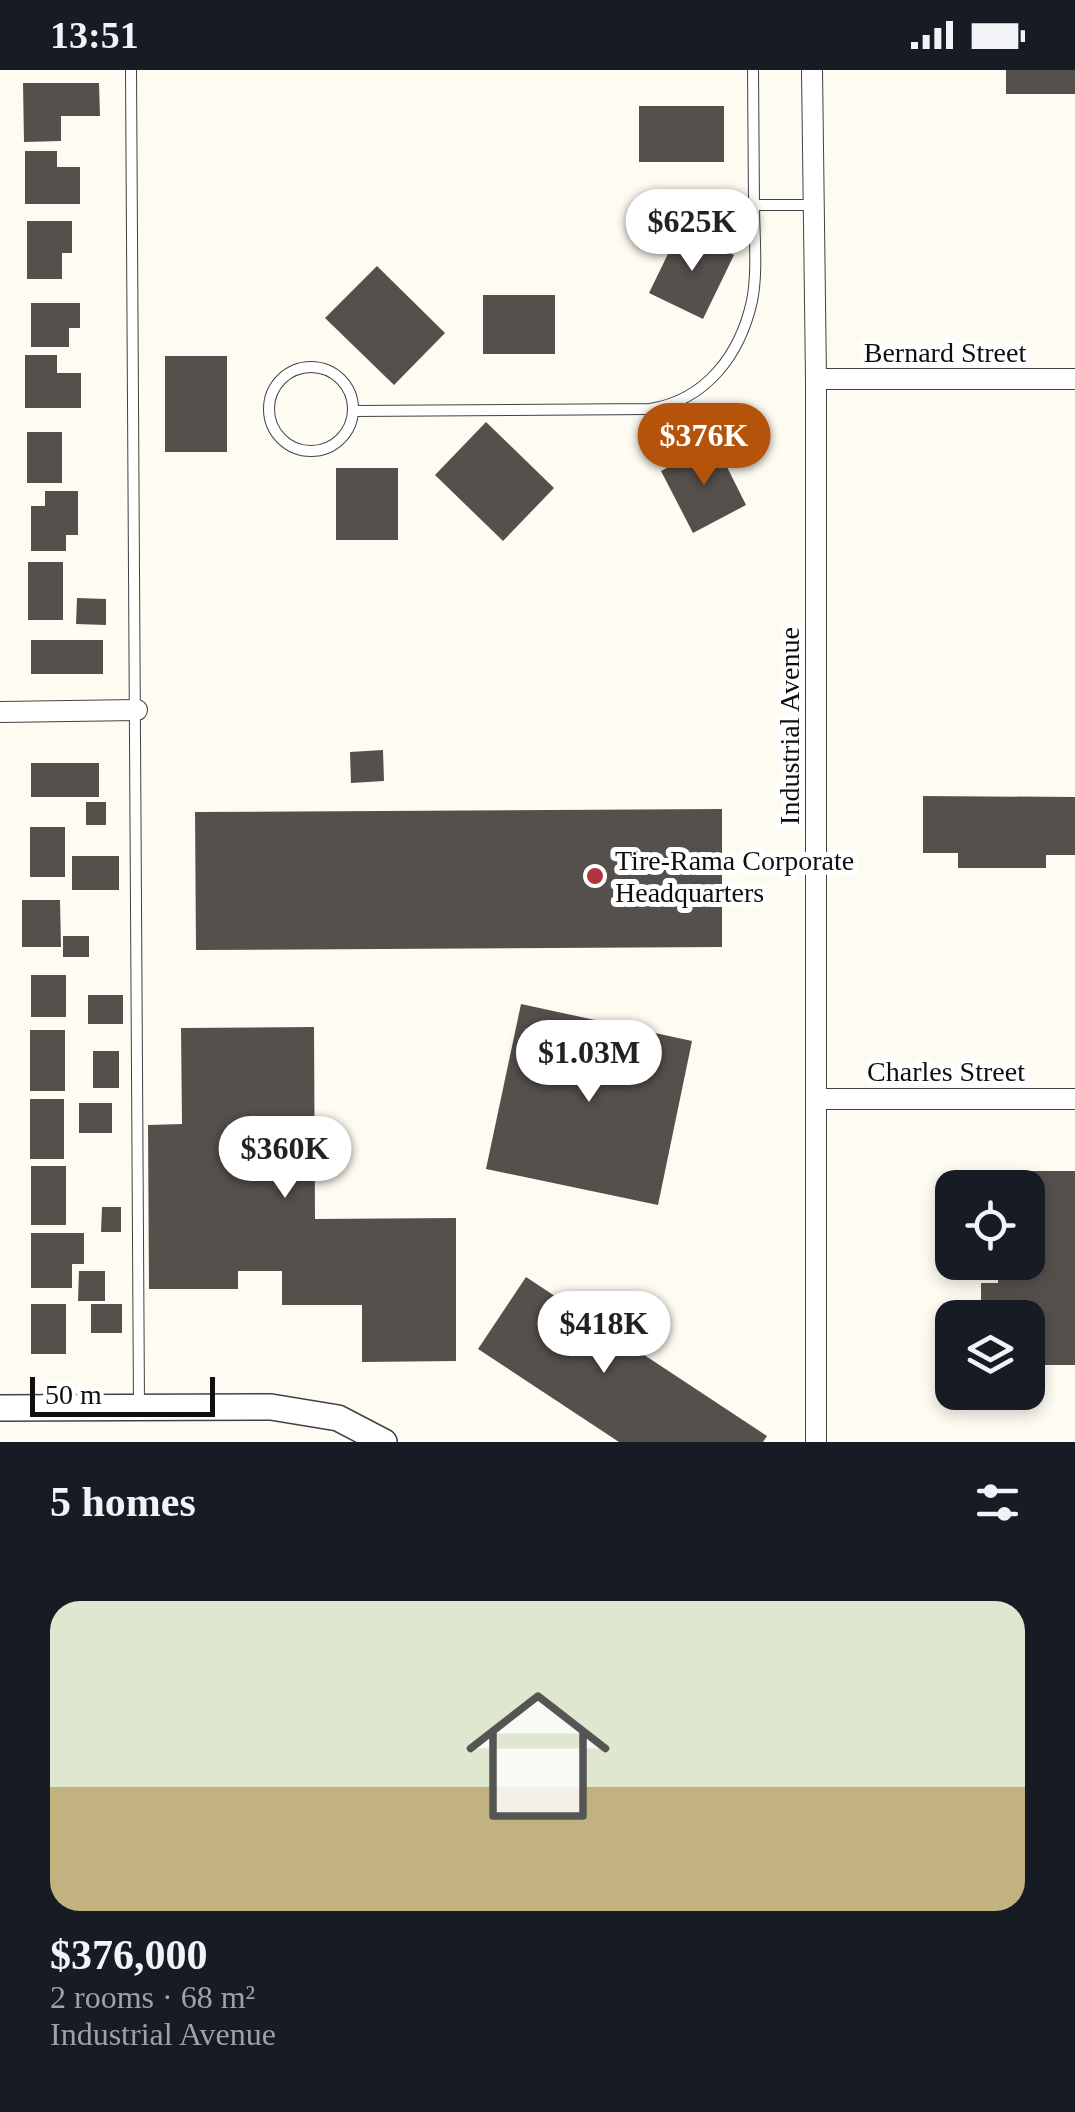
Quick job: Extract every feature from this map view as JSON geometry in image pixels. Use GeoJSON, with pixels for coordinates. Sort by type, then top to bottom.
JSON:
{"type":"FeatureCollection","features":[{"type":"Feature","properties":{"kind":"street","name":"Industrial Avenue"},"geometry":{"type":"LineString","coordinates":[[812,70],[816,380],[816,1442]]}},
{"type":"Feature","properties":{"kind":"street","name":"Bernard Street"},"geometry":{"type":"LineString","coordinates":[[816,380],[1075,379]]}},
{"type":"Feature","properties":{"kind":"street"},"geometry":{"type":"LineString","coordinates":[[0,712],[136,710]]}},
{"type":"Feature","properties":{"kind":"street","name":"Charles Street"},"geometry":{"type":"LineString","coordinates":[[817,1098],[1075,1099]]}},
{"type":"Feature","properties":{"kind":"street"},"geometry":{"type":"LineString","coordinates":[[0,1408],[271,1407],[338,1418],[384,1442]]}},
{"type":"Feature","properties":{"kind":"lane"},"geometry":{"type":"LineString","coordinates":[[131,70],[139,1407]]}},
{"type":"Feature","properties":{"kind":"lane"},"geometry":{"type":"LineString","coordinates":[[352,411],[650,409],[684,400],[716,376],[744,327],[753,298],[753,70]]}},
{"type":"Feature","properties":{"kind":"lane"},"geometry":{"type":"LineString","coordinates":[[754,206],[812,205]]}},
{"type":"Feature","properties":{"kind":"lane"},"geometry":{"type":"LineString","coordinates":[[312,366],[339,377],[348,388],[352,411],[349,427],[341,438],[318,451],[304,451],[280,439],[272,427],[269,399],[285,375],[312,366]]}},
{"type":"Feature","properties":{"kind":"building"},"geometry":{"type":"Polygon","coordinates":[[[1006,70],[1075,70],[1075,94],[1006,94],[1006,70]]]}},
{"type":"Feature","properties":{"kind":"building"},"geometry":{"type":"Polygon","coordinates":[[[23,83],[99,83],[100,116],[61,116],[61,141],[24,142],[23,83]]]}},
{"type":"Feature","properties":{"kind":"building"},"geometry":{"type":"Polygon","coordinates":[[[639,106],[724,106],[724,162],[639,162],[639,106]]]}},
{"type":"Feature","properties":{"kind":"building"},"geometry":{"type":"Polygon","coordinates":[[[25,151],[57,151],[57,167],[80,167],[80,204],[25,204],[25,151]]]}},
{"type":"Feature","properties":{"kind":"building"},"geometry":{"type":"Polygon","coordinates":[[[27,221],[72,221],[72,253],[62,253],[62,279],[27,279],[27,221]]]}},
{"type":"Feature","properties":{"kind":"building"},"geometry":{"type":"Polygon","coordinates":[[[680,229],[734,255],[703,319],[649,293],[680,229]]]}},
{"type":"Feature","properties":{"kind":"building"},"geometry":{"type":"Polygon","coordinates":[[[377,266],[445,333],[394,385],[325,318],[377,266]]]}},
{"type":"Feature","properties":{"kind":"building"},"geometry":{"type":"Polygon","coordinates":[[[483,295],[555,295],[555,354],[483,354],[483,295]]]}},
{"type":"Feature","properties":{"kind":"building"},"geometry":{"type":"Polygon","coordinates":[[[31,303],[80,303],[80,328],[69,328],[69,347],[31,347],[31,303]]]}},
{"type":"Feature","properties":{"kind":"building"},"geometry":{"type":"Polygon","coordinates":[[[25,355],[57,355],[57,373],[81,373],[81,408],[25,408],[25,355]]]}},
{"type":"Feature","properties":{"kind":"building"},"geometry":{"type":"Polygon","coordinates":[[[165,356],[227,356],[227,452],[165,452],[165,356]]]}},
{"type":"Feature","properties":{"kind":"building"},"geometry":{"type":"Polygon","coordinates":[[[486,422],[554,488],[503,541],[435,475],[486,422]]]}},
{"type":"Feature","properties":{"kind":"building"},"geometry":{"type":"Polygon","coordinates":[[[27,432],[62,432],[62,483],[27,483],[27,432]]]}},
{"type":"Feature","properties":{"kind":"building"},"geometry":{"type":"Polygon","coordinates":[[[715,443],[746,505],[693,533],[661,471],[715,443]]]}},
{"type":"Feature","properties":{"kind":"building"},"geometry":{"type":"Polygon","coordinates":[[[336,468],[398,468],[398,540],[336,540],[336,468]]]}},
{"type":"Feature","properties":{"kind":"building"},"geometry":{"type":"Polygon","coordinates":[[[45,491],[78,491],[78,535],[66,535],[66,551],[31,551],[31,506],[45,506],[45,491]]]}},
{"type":"Feature","properties":{"kind":"building"},"geometry":{"type":"Polygon","coordinates":[[[28,562],[63,562],[63,620],[28,620],[28,562]]]}},
{"type":"Feature","properties":{"kind":"building"},"geometry":{"type":"Polygon","coordinates":[[[77,598],[106,599],[106,625],[76,624],[77,598]]]}},
{"type":"Feature","properties":{"kind":"building"},"geometry":{"type":"Polygon","coordinates":[[[31,640],[103,640],[103,674],[31,674],[31,640]]]}},
{"type":"Feature","properties":{"kind":"building"},"geometry":{"type":"Polygon","coordinates":[[[383,750],[384,781],[351,783],[350,752],[383,750]]]}},
{"type":"Feature","properties":{"kind":"building"},"geometry":{"type":"Polygon","coordinates":[[[31,763],[99,763],[99,797],[31,797],[31,763]]]}},
{"type":"Feature","properties":{"kind":"building"},"geometry":{"type":"Polygon","coordinates":[[[923,796],[1075,797],[1075,855],[1046,855],[1046,868],[958,868],[958,853],[923,853],[923,796]]]}},
{"type":"Feature","properties":{"kind":"building"},"geometry":{"type":"Polygon","coordinates":[[[86,802],[106,802],[106,825],[86,825],[86,802]]]}},
{"type":"Feature","properties":{"kind":"building"},"geometry":{"type":"Polygon","coordinates":[[[722,809],[722,947],[196,950],[195,812],[722,809]]]}},
{"type":"Feature","properties":{"kind":"building"},"geometry":{"type":"Polygon","coordinates":[[[30,827],[65,827],[65,877],[30,877],[30,827]]]}},
{"type":"Feature","properties":{"kind":"building"},"geometry":{"type":"Polygon","coordinates":[[[72,856],[119,856],[119,890],[72,890],[72,856]]]}},
{"type":"Feature","properties":{"kind":"building"},"geometry":{"type":"Polygon","coordinates":[[[22,900],[60,900],[61,947],[22,947],[22,900]]]}},
{"type":"Feature","properties":{"kind":"building"},"geometry":{"type":"Polygon","coordinates":[[[63,936],[89,936],[89,957],[63,957],[63,936]]]}},
{"type":"Feature","properties":{"kind":"building"},"geometry":{"type":"Polygon","coordinates":[[[31,975],[66,975],[66,1017],[31,1017],[31,975]]]}},
{"type":"Feature","properties":{"kind":"building"},"geometry":{"type":"Polygon","coordinates":[[[88,995],[123,995],[123,1024],[88,1024],[88,995]]]}},
{"type":"Feature","properties":{"kind":"building"},"geometry":{"type":"Polygon","coordinates":[[[521,1004],[692,1041],[658,1205],[486,1169],[521,1004]]]}},
{"type":"Feature","properties":{"kind":"building"},"geometry":{"type":"Polygon","coordinates":[[[314,1027],[315,1219],[456,1218],[456,1361],[362,1362],[362,1305],[282,1305],[282,1271],[238,1271],[238,1289],[149,1289],[148,1125],[182,1124],[181,1028],[314,1027]]]}},
{"type":"Feature","properties":{"kind":"building"},"geometry":{"type":"Polygon","coordinates":[[[30,1030],[65,1030],[65,1091],[30,1091],[30,1030]]]}},
{"type":"Feature","properties":{"kind":"building"},"geometry":{"type":"Polygon","coordinates":[[[93,1051],[119,1051],[119,1088],[93,1088],[93,1051]]]}},
{"type":"Feature","properties":{"kind":"building"},"geometry":{"type":"Polygon","coordinates":[[[30,1099],[64,1099],[64,1159],[30,1159],[30,1099]]]}},
{"type":"Feature","properties":{"kind":"building"},"geometry":{"type":"Polygon","coordinates":[[[79,1103],[112,1103],[112,1133],[79,1133],[79,1103]]]}},
{"type":"Feature","properties":{"kind":"building"},"geometry":{"type":"Polygon","coordinates":[[[31,1166],[66,1166],[66,1225],[31,1225],[31,1166]]]}},
{"type":"Feature","properties":{"kind":"building"},"geometry":{"type":"Polygon","coordinates":[[[1045,1171],[1075,1171],[1075,1365],[1045,1365],[1045,1300],[981,1300],[981,1283],[1045,1280],[1045,1171]]]}},
{"type":"Feature","properties":{"kind":"building"},"geometry":{"type":"Polygon","coordinates":[[[102,1207],[121,1207],[121,1232],[101,1232],[102,1207]]]}},
{"type":"Feature","properties":{"kind":"building"},"geometry":{"type":"Polygon","coordinates":[[[31,1233],[84,1233],[84,1264],[72,1264],[72,1288],[31,1288],[31,1233]]]}},
{"type":"Feature","properties":{"kind":"building"},"geometry":{"type":"Polygon","coordinates":[[[79,1271],[105,1271],[105,1301],[78,1301],[79,1271]]]}},
{"type":"Feature","properties":{"kind":"building"},"geometry":{"type":"Polygon","coordinates":[[[526,1277],[767,1436],[763,1442],[619,1442],[478,1349],[526,1277]]]}},
{"type":"Feature","properties":{"kind":"building"},"geometry":{"type":"Polygon","coordinates":[[[31,1304],[66,1304],[66,1354],[31,1354],[31,1304]]]}},
{"type":"Feature","properties":{"kind":"building"},"geometry":{"type":"Polygon","coordinates":[[[91,1304],[122,1304],[122,1333],[91,1333],[91,1304]]]}},
{"type":"Feature","properties":{"kind":"place","name":"Tire-Rama Corporate Headquarters"},"geometry":{"type":"Point","coordinates":[595,876]}}]}
